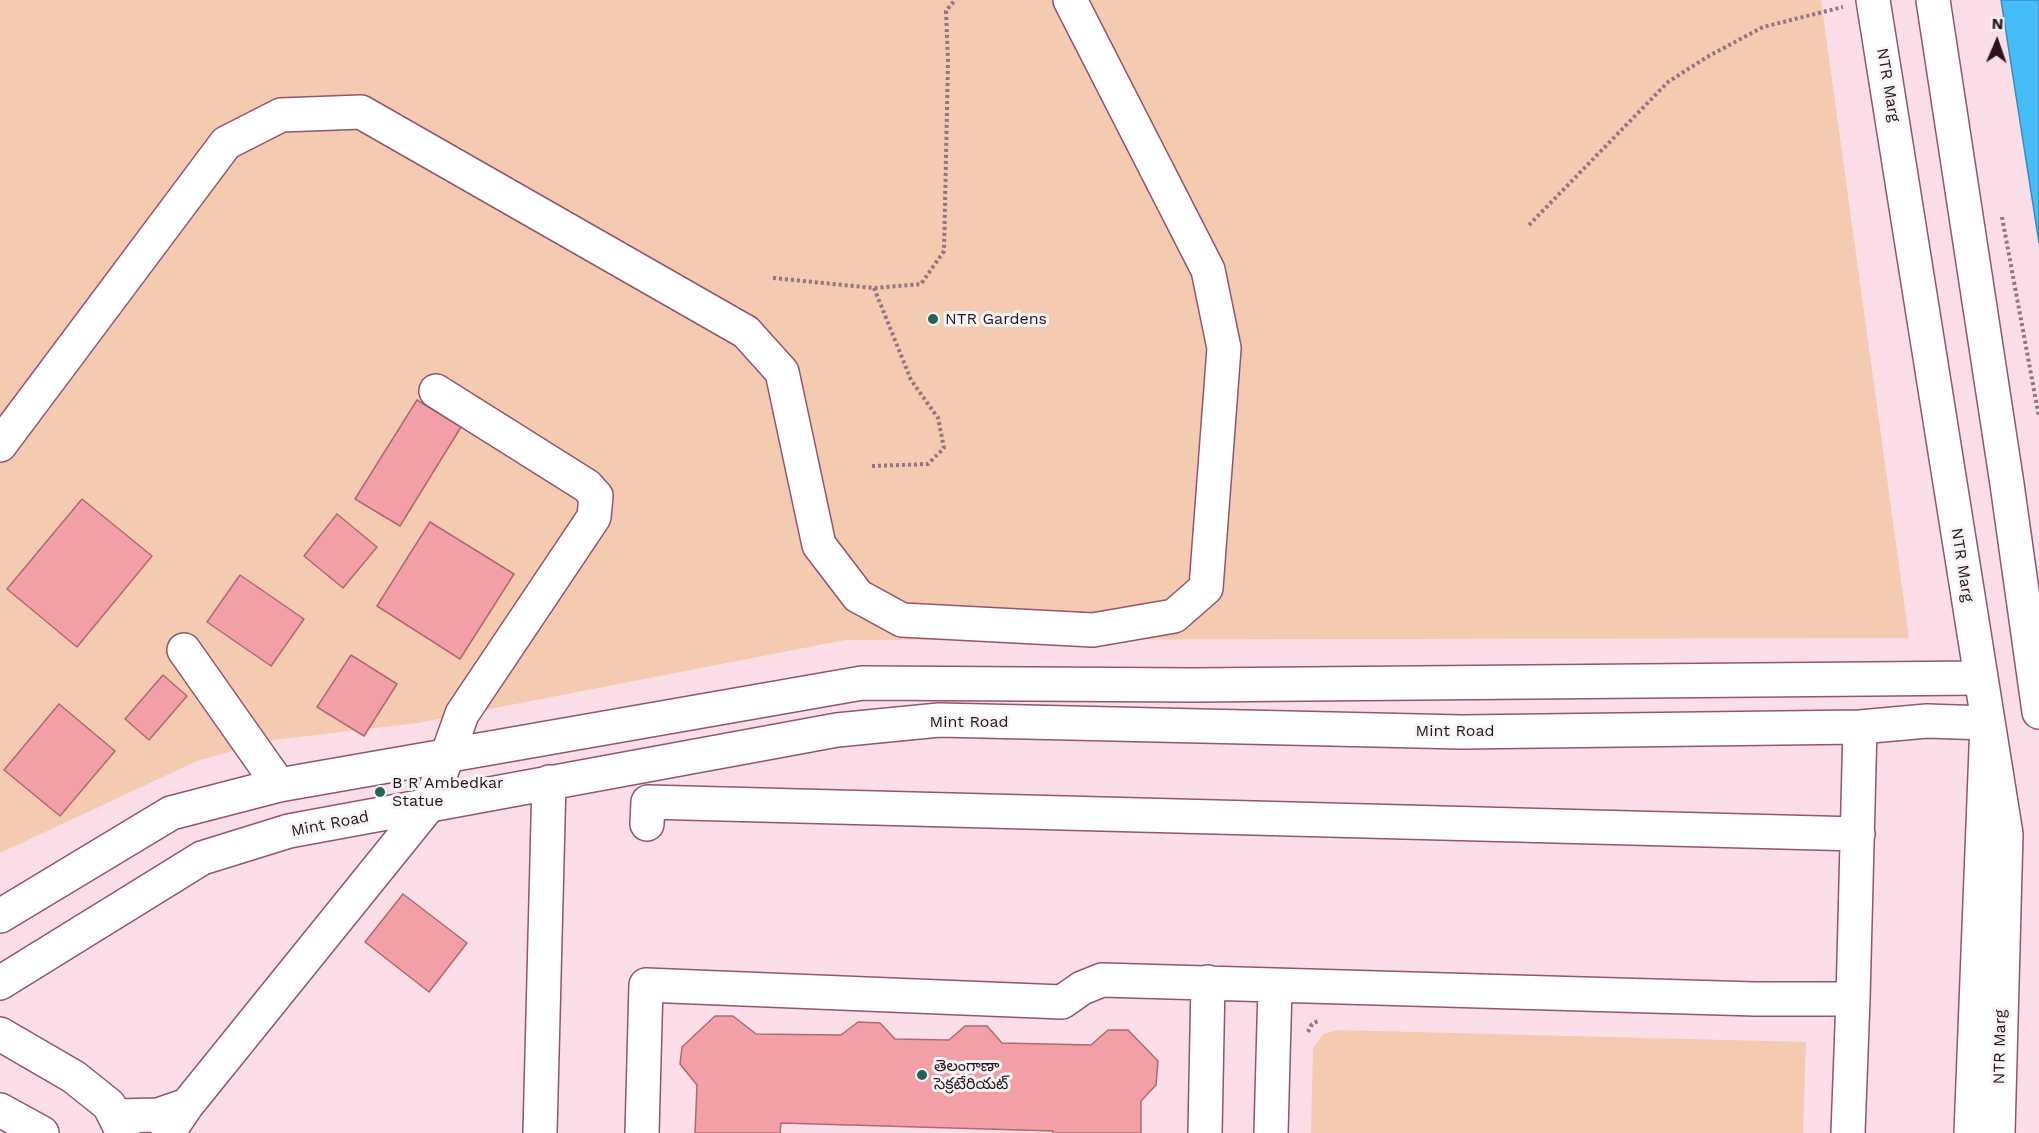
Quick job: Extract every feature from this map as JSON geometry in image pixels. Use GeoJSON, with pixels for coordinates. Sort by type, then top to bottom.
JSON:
{"type":"FeatureCollection","features":[{"type":"Feature","properties":{"kind":"street"},"geometry":{"type":"LineString","coordinates":[[0,445],[226,143],[280,116],[361,112],[746,332],[782,372],[819,545],[858,596],[902,620],[1093,630],[1174,616],[1206,588],[1224,348],[1208,270],[1070,0]]}},
{"type":"Feature","properties":{"kind":"street","name":"NTR Marg"},"geometry":{"type":"LineString","coordinates":[[1873,0],[2006,834],[1998,1133]]}},
{"type":"Feature","properties":{"kind":"street"},"geometry":{"type":"LineString","coordinates":[[1933,0],[2002,449],[2039,712]]}},
{"type":"Feature","properties":{"kind":"street"},"geometry":{"type":"LineString","coordinates":[[168,1133],[187,1105],[430,804],[462,714],[594,516],[596,496],[587,486],[436,391]]}},
{"type":"Feature","properties":{"kind":"street"},"geometry":{"type":"LineString","coordinates":[[184,650],[279,785]]}},
{"type":"Feature","properties":{"kind":"street"},"geometry":{"type":"LineString","coordinates":[[0,916],[171,813],[279,785],[862,684],[1194,685],[1980,678]]}},
{"type":"Feature","properties":{"kind":"street","name":"Mint Road"},"geometry":{"type":"LineString","coordinates":[[0,983],[202,858],[302,828],[837,729],[939,720],[1462,732],[1860,727],[1927,721],[1987,723]]}},
{"type":"Feature","properties":{"kind":"street"},"geometry":{"type":"LineString","coordinates":[[1971,1133],[1987,723]]}},
{"type":"Feature","properties":{"kind":"street"},"geometry":{"type":"LineString","coordinates":[[1848,1133],[1860,727]]}},
{"type":"Feature","properties":{"kind":"street"},"geometry":{"type":"LineString","coordinates":[[540,1133],[549,782]]}},
{"type":"Feature","properties":{"kind":"street"},"geometry":{"type":"LineString","coordinates":[[647,824],[648,802],[843,818],[1205,826],[1858,834]]}},
{"type":"Feature","properties":{"kind":"street"},"geometry":{"type":"LineString","coordinates":[[642,1133],[646,985],[1062,1002],[1082,988],[1102,980],[1755,999],[1852,999]]}},
{"type":"Feature","properties":{"kind":"street"},"geometry":{"type":"LineString","coordinates":[[1205,1133],[1208,982]]}},
{"type":"Feature","properties":{"kind":"street"},"geometry":{"type":"LineString","coordinates":[[1271,1133],[1275,986]]}},
{"type":"Feature","properties":{"kind":"street"},"geometry":{"type":"LineString","coordinates":[[0,1034],[74,1077],[109,1105],[119,1124],[158,1115],[187,1105]]}},
{"type":"Feature","properties":{"kind":"street"},"geometry":{"type":"LineString","coordinates":[[0,1110],[42,1133]]}},
{"type":"Feature","properties":{"kind":"path"},"geometry":{"type":"LineString","coordinates":[[773,278],[874,288],[921,284],[944,251],[948,62],[946,11],[955,0]]}},
{"type":"Feature","properties":{"kind":"path"},"geometry":{"type":"LineString","coordinates":[[1529,225],[1668,82],[1707,57],[1763,27],[1873,0]]}},
{"type":"Feature","properties":{"kind":"path"},"geometry":{"type":"LineString","coordinates":[[872,466],[928,464],[944,448],[938,418],[911,381],[874,288]]}},
{"type":"Feature","properties":{"kind":"path"},"geometry":{"type":"LineString","coordinates":[[1306,1035],[1312,1024],[1320,1020]]}},
{"type":"Feature","properties":{"kind":"shaded area","name":"NTR Gardens"},"geometry":{"type":"Polygon","coordinates":[[[0,0],[1821,0],[1909,638],[845,640],[418,723],[273,740],[197,761],[0,853],[0,0]]]}},
{"type":"Feature","properties":{"kind":"shaded area"},"geometry":{"type":"Polygon","coordinates":[[[1337,1030],[1806,1042],[1803,1133],[1311,1133],[1313,1048],[1323,1034],[1337,1030]]]}},
{"type":"Feature","properties":{"kind":"water"},"geometry":{"type":"Polygon","coordinates":[[[2001,0],[2039,0],[2039,243],[2001,0]]]}},
{"type":"Feature","properties":{"kind":"building"},"geometry":{"type":"Polygon","coordinates":[[[417,400],[461,427],[400,526],[355,499],[417,400]]]}},
{"type":"Feature","properties":{"kind":"building"},"geometry":{"type":"Polygon","coordinates":[[[82,499],[152,556],[77,647],[7,589],[82,499]]]}},
{"type":"Feature","properties":{"kind":"building"},"geometry":{"type":"Polygon","coordinates":[[[337,514],[377,547],[343,588],[304,556],[337,514]]]}},
{"type":"Feature","properties":{"kind":"building"},"geometry":{"type":"Polygon","coordinates":[[[430,522],[514,574],[460,659],[377,606],[430,522]]]}},
{"type":"Feature","properties":{"kind":"building"},"geometry":{"type":"Polygon","coordinates":[[[240,575],[304,619],[271,666],[207,622],[240,575]]]}},
{"type":"Feature","properties":{"kind":"building"},"geometry":{"type":"Polygon","coordinates":[[[351,655],[397,684],[364,736],[317,707],[351,655]]]}},
{"type":"Feature","properties":{"kind":"building"},"geometry":{"type":"Polygon","coordinates":[[[163,675],[187,696],[149,740],[125,719],[163,675]]]}},
{"type":"Feature","properties":{"kind":"building"},"geometry":{"type":"Polygon","coordinates":[[[59,704],[115,751],[60,816],[4,770],[59,704]]]}},
{"type":"Feature","properties":{"kind":"building"},"geometry":{"type":"Polygon","coordinates":[[[403,894],[467,943],[429,992],[365,942],[403,894]]]}},
{"type":"Feature","properties":{"kind":"building","name":"తెలంగాణా సెక్రటేరియట్"},"geometry":{"type":"Polygon","coordinates":[[[715,1016],[733,1016],[756,1034],[841,1035],[858,1022],[880,1023],[895,1039],[949,1040],[965,1026],[987,1026],[1002,1043],[1091,1045],[1108,1030],[1128,1030],[1158,1061],[1156,1085],[1141,1101],[1141,1133],[1053,1133],[1053,1131],[781,1123],[780,1133],[695,1133],[697,1085],[680,1064],[682,1047],[715,1016]]]}},
{"type":"Feature","properties":{"kind":"place","name":"NTR Gardens"},"geometry":{"type":"Point","coordinates":[933,319]}},
{"type":"Feature","properties":{"kind":"place","name":"B R Ambedkar Statue"},"geometry":{"type":"Point","coordinates":[380,792]}},
{"type":"Feature","properties":{"kind":"place","name":"తెలంగాణా సెక్రటేరియట్"},"geometry":{"type":"Point","coordinates":[922,1075]}}]}
